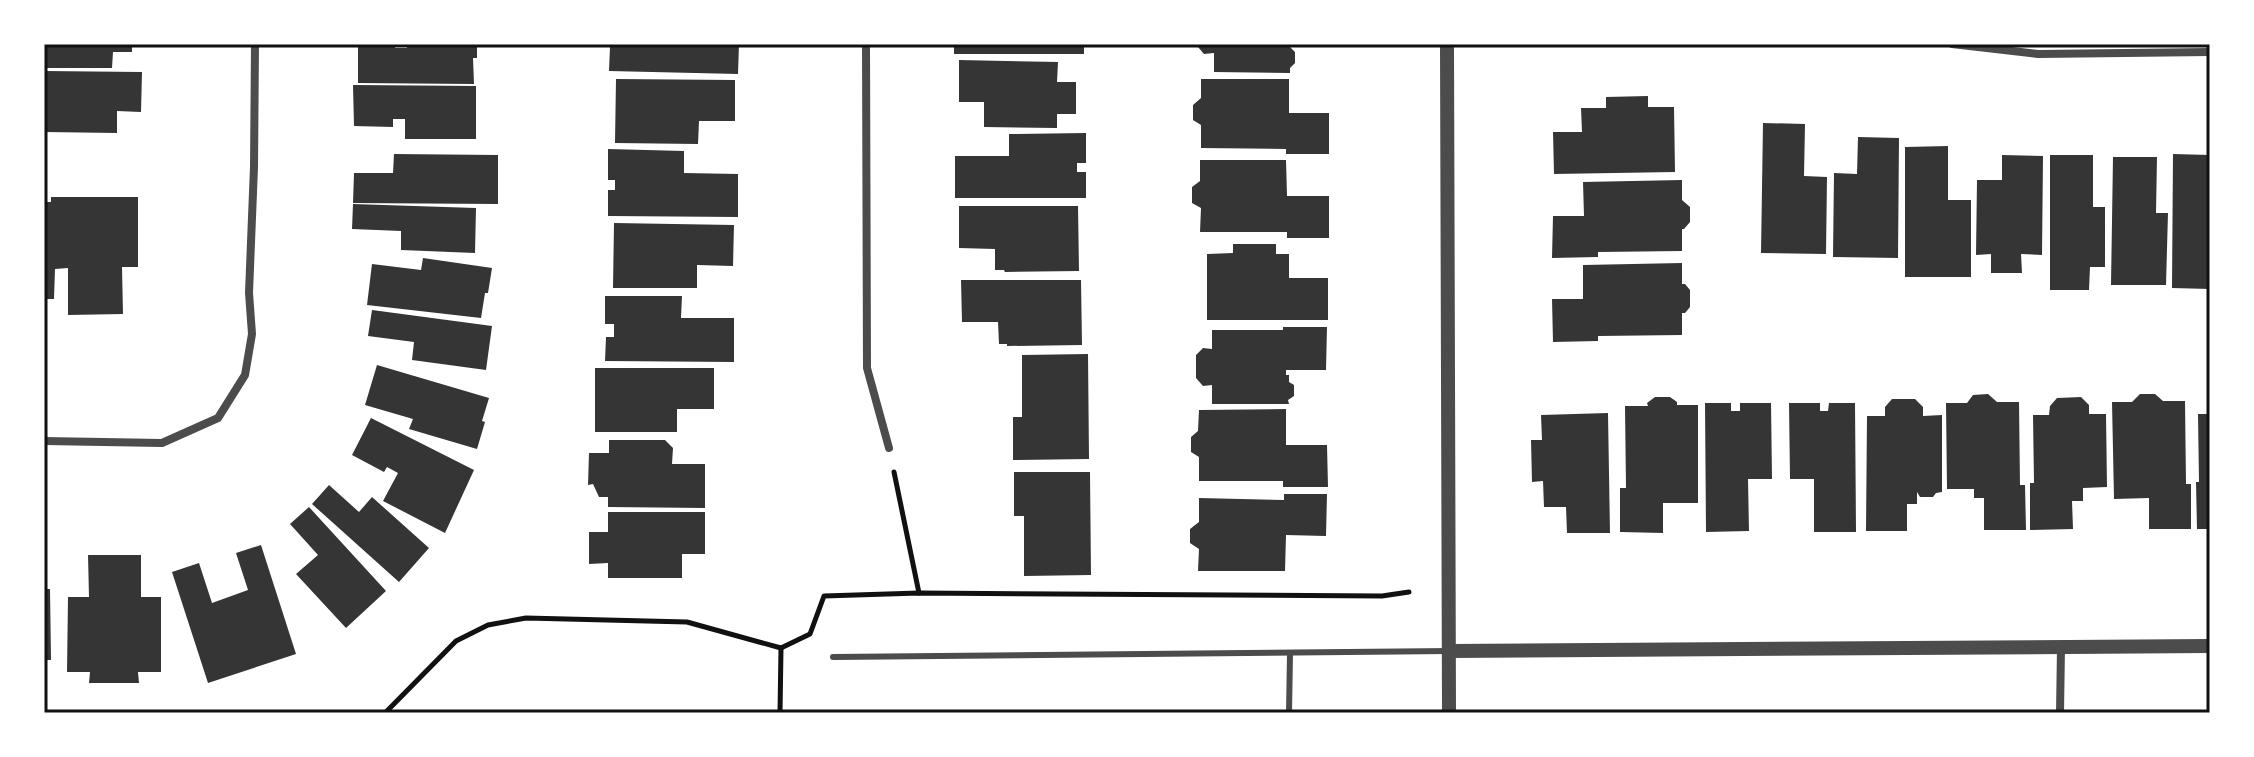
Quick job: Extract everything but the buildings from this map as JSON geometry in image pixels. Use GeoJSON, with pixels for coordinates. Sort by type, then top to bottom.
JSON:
{"type":"FeatureCollection","features":[{"type":"Feature","properties":{"kind":"street"},"geometry":{"type":"LineString","coordinates":[[44,441],[162,443],[218,418],[245,375],[252,334],[249,293],[255,44]]}},
{"type":"Feature","properties":{"kind":"street"},"geometry":{"type":"LineString","coordinates":[[866,44],[867,368],[889,448]]}},
{"type":"Feature","properties":{"kind":"street"},"geometry":{"type":"LineString","coordinates":[[1447,44],[1449,713]]}},
{"type":"Feature","properties":{"kind":"street"},"geometry":{"type":"LineString","coordinates":[[1952,44],[2038,54],[2210,52]]}},
{"type":"Feature","properties":{"kind":"street"},"geometry":{"type":"LineString","coordinates":[[1450,651],[2210,646]]}},
{"type":"Feature","properties":{"kind":"street"},"geometry":{"type":"LineString","coordinates":[[2060,713],[2061,647]]}},
{"type":"Feature","properties":{"kind":"lane"},"geometry":{"type":"LineString","coordinates":[[833,657],[1450,651]]}},
{"type":"Feature","properties":{"kind":"lane"},"geometry":{"type":"LineString","coordinates":[[1289,713],[1290,654]]}},
{"type":"Feature","properties":{"kind":"path"},"geometry":{"type":"LineString","coordinates":[[889,448],[919,593]]}},
{"type":"Feature","properties":{"kind":"path"},"geometry":{"type":"LineString","coordinates":[[385,713],[456,641],[488,625],[526,618],[687,622],[781,648],[810,634],[824,596],[919,593],[1382,596],[1409,592]]}},
{"type":"Feature","properties":{"kind":"path"},"geometry":{"type":"LineString","coordinates":[[780,713],[781,648]]}}]}
